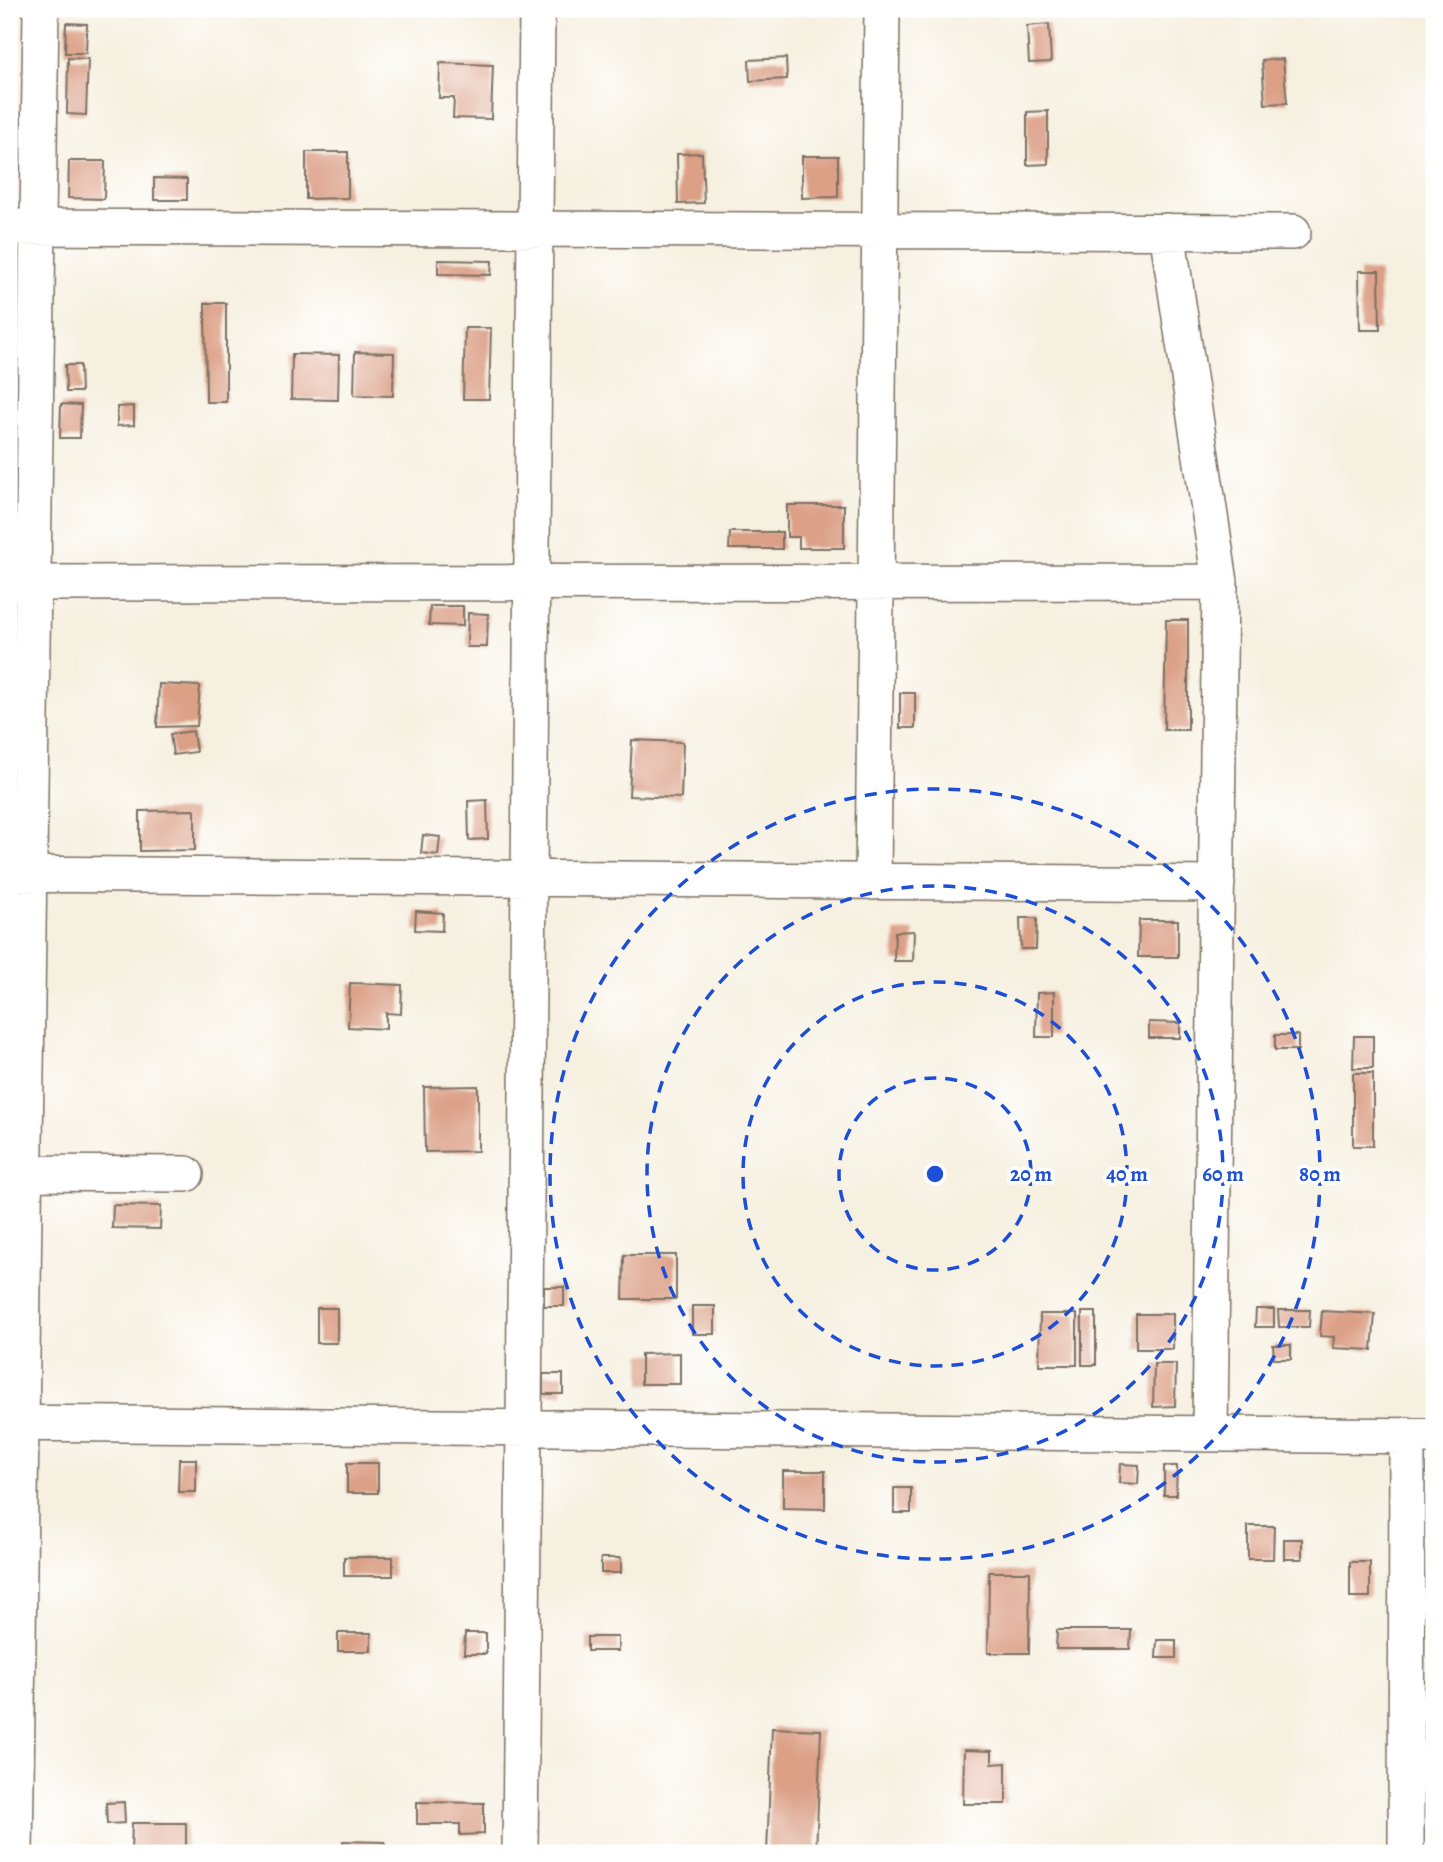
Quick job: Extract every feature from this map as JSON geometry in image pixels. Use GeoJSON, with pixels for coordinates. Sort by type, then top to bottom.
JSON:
{"type":"FeatureCollection","features":[{"type":"Feature","properties":{"kind":"street"},"geometry":{"type":"LineString","coordinates":[[15,1853],[13,1718],[23,227],[41,9]]}},
{"type":"Feature","properties":{"kind":"street"},"geometry":{"type":"LineString","coordinates":[[520,1853],[537,9]]}},
{"type":"Feature","properties":{"kind":"street"},"geometry":{"type":"LineString","coordinates":[[873,882],[882,9]]}},
{"type":"Feature","properties":{"kind":"street"},"geometry":{"type":"LineString","coordinates":[[23,227],[1293,232]]}},
{"type":"Feature","properties":{"kind":"street"},"geometry":{"type":"LineString","coordinates":[[1167,231],[1220,582],[1210,1433]]}},
{"type":"Feature","properties":{"kind":"street"},"geometry":{"type":"LineString","coordinates":[[21,583],[1220,582]]}},
{"type":"Feature","properties":{"kind":"street"},"geometry":{"type":"LineString","coordinates":[[19,874],[1217,884]]}},
{"type":"Feature","properties":{"kind":"street"},"geometry":{"type":"LineString","coordinates":[[17,1173],[186,1174]]}},
{"type":"Feature","properties":{"kind":"street"},"geometry":{"type":"LineString","coordinates":[[15,1423],[1420,1435],[1406,1853]]}},
{"type":"Feature","properties":{"kind":"building"},"geometry":{"type":"Polygon","coordinates":[[[66,23],[87,24],[86,53],[65,53],[66,23]]]}},
{"type":"Feature","properties":{"kind":"building"},"geometry":{"type":"Polygon","coordinates":[[[1049,24],[1051,62],[1029,63],[1027,26],[1049,24]]]}},
{"type":"Feature","properties":{"kind":"building"},"geometry":{"type":"Polygon","coordinates":[[[68,58],[88,59],[86,115],[67,114],[68,58]]]}},
{"type":"Feature","properties":{"kind":"building"},"geometry":{"type":"Polygon","coordinates":[[[786,58],[787,79],[750,81],[749,60],[786,58]]]}},
{"type":"Feature","properties":{"kind":"building"},"geometry":{"type":"Polygon","coordinates":[[[1283,59],[1287,103],[1265,104],[1262,60],[1283,59]]]}},
{"type":"Feature","properties":{"kind":"building"},"geometry":{"type":"Polygon","coordinates":[[[440,63],[493,65],[491,119],[453,118],[454,98],[439,98],[440,63]]]}},
{"type":"Feature","properties":{"kind":"building"},"geometry":{"type":"Polygon","coordinates":[[[1048,111],[1048,164],[1027,165],[1027,112],[1048,111]]]}},
{"type":"Feature","properties":{"kind":"building"},"geometry":{"type":"Polygon","coordinates":[[[306,152],[348,152],[348,198],[306,199],[306,152]]]}},
{"type":"Feature","properties":{"kind":"building"},"geometry":{"type":"Polygon","coordinates":[[[702,153],[704,203],[678,204],[677,154],[702,153]]]}},
{"type":"Feature","properties":{"kind":"building"},"geometry":{"type":"Polygon","coordinates":[[[802,156],[838,156],[838,197],[802,198],[802,156]]]}},
{"type":"Feature","properties":{"kind":"building"},"geometry":{"type":"Polygon","coordinates":[[[69,161],[105,161],[104,199],[68,198],[69,161]]]}},
{"type":"Feature","properties":{"kind":"building"},"geometry":{"type":"Polygon","coordinates":[[[154,178],[187,179],[187,200],[154,200],[154,178]]]}},
{"type":"Feature","properties":{"kind":"building"},"geometry":{"type":"Polygon","coordinates":[[[438,260],[492,261],[491,275],[438,274],[438,260]]]}},
{"type":"Feature","properties":{"kind":"building"},"geometry":{"type":"Polygon","coordinates":[[[1359,271],[1379,271],[1380,330],[1360,330],[1359,271]]]}},
{"type":"Feature","properties":{"kind":"building"},"geometry":{"type":"Polygon","coordinates":[[[205,303],[226,303],[226,402],[206,402],[205,303]]]}},
{"type":"Feature","properties":{"kind":"building"},"geometry":{"type":"Polygon","coordinates":[[[465,328],[491,328],[489,399],[463,399],[465,328]]]}},
{"type":"Feature","properties":{"kind":"building"},"geometry":{"type":"Polygon","coordinates":[[[355,352],[394,353],[393,396],[354,395],[355,352]]]}},
{"type":"Feature","properties":{"kind":"building"},"geometry":{"type":"Polygon","coordinates":[[[292,354],[339,355],[338,400],[291,399],[292,354]]]}},
{"type":"Feature","properties":{"kind":"building"},"geometry":{"type":"Polygon","coordinates":[[[65,365],[80,365],[81,392],[66,392],[65,365]]]}},
{"type":"Feature","properties":{"kind":"building"},"geometry":{"type":"Polygon","coordinates":[[[61,404],[81,405],[80,438],[60,438],[61,404]]]}},
{"type":"Feature","properties":{"kind":"building"},"geometry":{"type":"Polygon","coordinates":[[[134,406],[134,425],[117,426],[117,407],[134,406]]]}},
{"type":"Feature","properties":{"kind":"building"},"geometry":{"type":"Polygon","coordinates":[[[17,498],[17,517],[9,518],[9,499],[17,498]]]}},
{"type":"Feature","properties":{"kind":"building"},"geometry":{"type":"Polygon","coordinates":[[[787,505],[844,505],[844,548],[799,548],[799,537],[787,537],[787,505]]]}},
{"type":"Feature","properties":{"kind":"building"},"geometry":{"type":"Polygon","coordinates":[[[730,532],[782,532],[782,549],[729,549],[730,532]]]}},
{"type":"Feature","properties":{"kind":"building"},"geometry":{"type":"Polygon","coordinates":[[[430,606],[463,606],[463,626],[429,625],[430,606]]]}},
{"type":"Feature","properties":{"kind":"building"},"geometry":{"type":"Polygon","coordinates":[[[468,613],[488,614],[487,647],[467,647],[468,613]]]}},
{"type":"Feature","properties":{"kind":"building"},"geometry":{"type":"Polygon","coordinates":[[[1166,620],[1188,620],[1188,730],[1164,730],[1166,620]]]}},
{"type":"Feature","properties":{"kind":"building"},"geometry":{"type":"Polygon","coordinates":[[[159,684],[200,686],[197,726],[157,727],[159,684]]]}},
{"type":"Feature","properties":{"kind":"building"},"geometry":{"type":"Polygon","coordinates":[[[900,693],[915,693],[915,728],[900,728],[900,693]]]}},
{"type":"Feature","properties":{"kind":"building"},"geometry":{"type":"Polygon","coordinates":[[[193,731],[196,752],[173,755],[170,734],[193,731]]]}},
{"type":"Feature","properties":{"kind":"building"},"geometry":{"type":"Polygon","coordinates":[[[632,740],[683,742],[681,798],[629,796],[632,740]]]}},
{"type":"Feature","properties":{"kind":"building"},"geometry":{"type":"Polygon","coordinates":[[[487,800],[488,839],[469,840],[468,801],[487,800]]]}},
{"type":"Feature","properties":{"kind":"building"},"geometry":{"type":"Polygon","coordinates":[[[195,810],[195,850],[140,851],[140,811],[195,810]]]}},
{"type":"Feature","properties":{"kind":"building"},"geometry":{"type":"Polygon","coordinates":[[[423,835],[440,837],[438,855],[421,853],[423,835]]]}},
{"type":"Feature","properties":{"kind":"building"},"geometry":{"type":"Polygon","coordinates":[[[416,911],[443,913],[442,931],[415,930],[416,911]]]}},
{"type":"Feature","properties":{"kind":"building"},"geometry":{"type":"Polygon","coordinates":[[[1020,918],[1037,918],[1036,949],[1021,949],[1020,918]]]}},
{"type":"Feature","properties":{"kind":"building"},"geometry":{"type":"Polygon","coordinates":[[[1139,920],[1178,920],[1178,957],[1138,957],[1139,920]]]}},
{"type":"Feature","properties":{"kind":"building"},"geometry":{"type":"Polygon","coordinates":[[[914,931],[913,961],[894,961],[895,932],[914,931]]]}},
{"type":"Feature","properties":{"kind":"building"},"geometry":{"type":"Polygon","coordinates":[[[350,983],[402,985],[401,1014],[386,1013],[386,1029],[348,1027],[350,983]]]}},
{"type":"Feature","properties":{"kind":"building"},"geometry":{"type":"Polygon","coordinates":[[[1054,992],[1054,1037],[1036,1037],[1037,993],[1054,992]]]}},
{"type":"Feature","properties":{"kind":"building"},"geometry":{"type":"Polygon","coordinates":[[[1149,1022],[1180,1023],[1180,1038],[1149,1038],[1149,1022]]]}},
{"type":"Feature","properties":{"kind":"building"},"geometry":{"type":"Polygon","coordinates":[[[1275,1035],[1298,1035],[1298,1050],[1275,1050],[1275,1035]]]}},
{"type":"Feature","properties":{"kind":"building"},"geometry":{"type":"Polygon","coordinates":[[[1354,1036],[1373,1036],[1373,1068],[1353,1068],[1354,1036]]]}},
{"type":"Feature","properties":{"kind":"building"},"geometry":{"type":"Polygon","coordinates":[[[1353,1073],[1373,1073],[1373,1146],[1353,1146],[1353,1073]]]}},
{"type":"Feature","properties":{"kind":"building"},"geometry":{"type":"Polygon","coordinates":[[[478,1086],[478,1151],[425,1152],[424,1087],[478,1086]]]}},
{"type":"Feature","properties":{"kind":"building"},"geometry":{"type":"Polygon","coordinates":[[[113,1205],[161,1206],[160,1229],[112,1228],[113,1205]]]}},
{"type":"Feature","properties":{"kind":"building"},"geometry":{"type":"Polygon","coordinates":[[[624,1255],[676,1255],[676,1299],[623,1299],[624,1255]]]}},
{"type":"Feature","properties":{"kind":"building"},"geometry":{"type":"Polygon","coordinates":[[[544,1287],[564,1287],[564,1306],[544,1306],[544,1287]]]}},
{"type":"Feature","properties":{"kind":"building"},"geometry":{"type":"Polygon","coordinates":[[[692,1306],[715,1306],[715,1334],[692,1334],[692,1306]]]}},
{"type":"Feature","properties":{"kind":"building"},"geometry":{"type":"Polygon","coordinates":[[[317,1308],[337,1308],[337,1343],[317,1343],[317,1308]]]}},
{"type":"Feature","properties":{"kind":"building"},"geometry":{"type":"Polygon","coordinates":[[[1256,1309],[1274,1309],[1274,1327],[1255,1327],[1256,1309]]]}},
{"type":"Feature","properties":{"kind":"building"},"geometry":{"type":"Polygon","coordinates":[[[1278,1310],[1310,1310],[1309,1327],[1279,1327],[1278,1310]]]}},
{"type":"Feature","properties":{"kind":"building"},"geometry":{"type":"Polygon","coordinates":[[[1322,1311],[1375,1314],[1372,1350],[1333,1348],[1334,1337],[1320,1336],[1322,1311]]]}},
{"type":"Feature","properties":{"kind":"building"},"geometry":{"type":"Polygon","coordinates":[[[1082,1312],[1096,1312],[1096,1365],[1082,1365],[1082,1312]]]}},
{"type":"Feature","properties":{"kind":"building"},"geometry":{"type":"Polygon","coordinates":[[[1040,1314],[1077,1314],[1077,1365],[1039,1365],[1040,1314]]]}},
{"type":"Feature","properties":{"kind":"building"},"geometry":{"type":"Polygon","coordinates":[[[1136,1314],[1173,1314],[1173,1349],[1136,1349],[1136,1314]]]}},
{"type":"Feature","properties":{"kind":"building"},"geometry":{"type":"Polygon","coordinates":[[[1273,1345],[1291,1345],[1291,1359],[1274,1359],[1273,1345]]]}},
{"type":"Feature","properties":{"kind":"building"},"geometry":{"type":"Polygon","coordinates":[[[680,1353],[680,1384],[641,1384],[641,1354],[680,1353]]]}},
{"type":"Feature","properties":{"kind":"building"},"geometry":{"type":"Polygon","coordinates":[[[1154,1364],[1176,1364],[1175,1406],[1153,1407],[1154,1364]]]}},
{"type":"Feature","properties":{"kind":"building"},"geometry":{"type":"Polygon","coordinates":[[[543,1374],[563,1374],[563,1394],[543,1394],[543,1374]]]}},
{"type":"Feature","properties":{"kind":"building"},"geometry":{"type":"Polygon","coordinates":[[[179,1459],[196,1459],[196,1492],[178,1492],[179,1459]]]}},
{"type":"Feature","properties":{"kind":"building"},"geometry":{"type":"Polygon","coordinates":[[[347,1463],[378,1463],[378,1493],[347,1493],[347,1463]]]}},
{"type":"Feature","properties":{"kind":"building"},"geometry":{"type":"Polygon","coordinates":[[[1120,1464],[1139,1465],[1138,1484],[1119,1483],[1120,1464]]]}},
{"type":"Feature","properties":{"kind":"building"},"geometry":{"type":"Polygon","coordinates":[[[1164,1466],[1177,1466],[1176,1495],[1164,1495],[1164,1466]]]}},
{"type":"Feature","properties":{"kind":"building"},"geometry":{"type":"Polygon","coordinates":[[[783,1471],[825,1471],[825,1509],[783,1508],[783,1471]]]}},
{"type":"Feature","properties":{"kind":"building"},"geometry":{"type":"Polygon","coordinates":[[[894,1488],[911,1488],[911,1513],[894,1513],[894,1488]]]}},
{"type":"Feature","properties":{"kind":"building"},"geometry":{"type":"Polygon","coordinates":[[[1248,1526],[1274,1526],[1273,1559],[1248,1559],[1248,1526]]]}},
{"type":"Feature","properties":{"kind":"building"},"geometry":{"type":"Polygon","coordinates":[[[1284,1539],[1302,1539],[1302,1559],[1284,1559],[1284,1539]]]}},
{"type":"Feature","properties":{"kind":"building"},"geometry":{"type":"Polygon","coordinates":[[[344,1557],[393,1557],[393,1576],[344,1576],[344,1557]]]}},
{"type":"Feature","properties":{"kind":"building"},"geometry":{"type":"Polygon","coordinates":[[[601,1558],[621,1558],[621,1573],[601,1573],[601,1558]]]}},
{"type":"Feature","properties":{"kind":"building"},"geometry":{"type":"Polygon","coordinates":[[[1350,1562],[1370,1562],[1370,1597],[1350,1597],[1350,1562]]]}},
{"type":"Feature","properties":{"kind":"building"},"geometry":{"type":"Polygon","coordinates":[[[989,1572],[1030,1572],[1029,1653],[988,1653],[989,1572]]]}},
{"type":"Feature","properties":{"kind":"building"},"geometry":{"type":"Polygon","coordinates":[[[1057,1630],[1131,1630],[1130,1649],[1056,1649],[1057,1630]]]}},
{"type":"Feature","properties":{"kind":"building"},"geometry":{"type":"Polygon","coordinates":[[[338,1633],[371,1633],[371,1651],[338,1651],[338,1633]]]}},
{"type":"Feature","properties":{"kind":"building"},"geometry":{"type":"Polygon","coordinates":[[[465,1633],[486,1633],[486,1654],[464,1654],[465,1633]]]}},
{"type":"Feature","properties":{"kind":"building"},"geometry":{"type":"Polygon","coordinates":[[[587,1637],[618,1637],[618,1651],[587,1651],[587,1637]]]}},
{"type":"Feature","properties":{"kind":"building"},"geometry":{"type":"Polygon","coordinates":[[[1157,1640],[1176,1640],[1176,1658],[1156,1658],[1157,1640]]]}},
{"type":"Feature","properties":{"kind":"building"},"geometry":{"type":"Polygon","coordinates":[[[772,1728],[821,1730],[816,1853],[767,1853],[772,1728]]]}},
{"type":"Feature","properties":{"kind":"building"},"geometry":{"type":"Polygon","coordinates":[[[964,1750],[992,1751],[992,1764],[1006,1763],[1006,1804],[963,1804],[964,1750]]]}},
{"type":"Feature","properties":{"kind":"building"},"geometry":{"type":"Polygon","coordinates":[[[124,1802],[125,1823],[107,1824],[106,1803],[124,1802]]]}},
{"type":"Feature","properties":{"kind":"building"},"geometry":{"type":"Polygon","coordinates":[[[417,1802],[484,1803],[484,1834],[460,1835],[460,1824],[417,1824],[417,1802]]]}},
{"type":"Feature","properties":{"kind":"building"},"geometry":{"type":"Polygon","coordinates":[[[132,1823],[186,1823],[186,1853],[131,1853],[132,1823]]]}},
{"type":"Feature","properties":{"kind":"building"},"geometry":{"type":"Polygon","coordinates":[[[343,1841],[385,1842],[385,1853],[342,1853],[343,1841]]]}}]}
